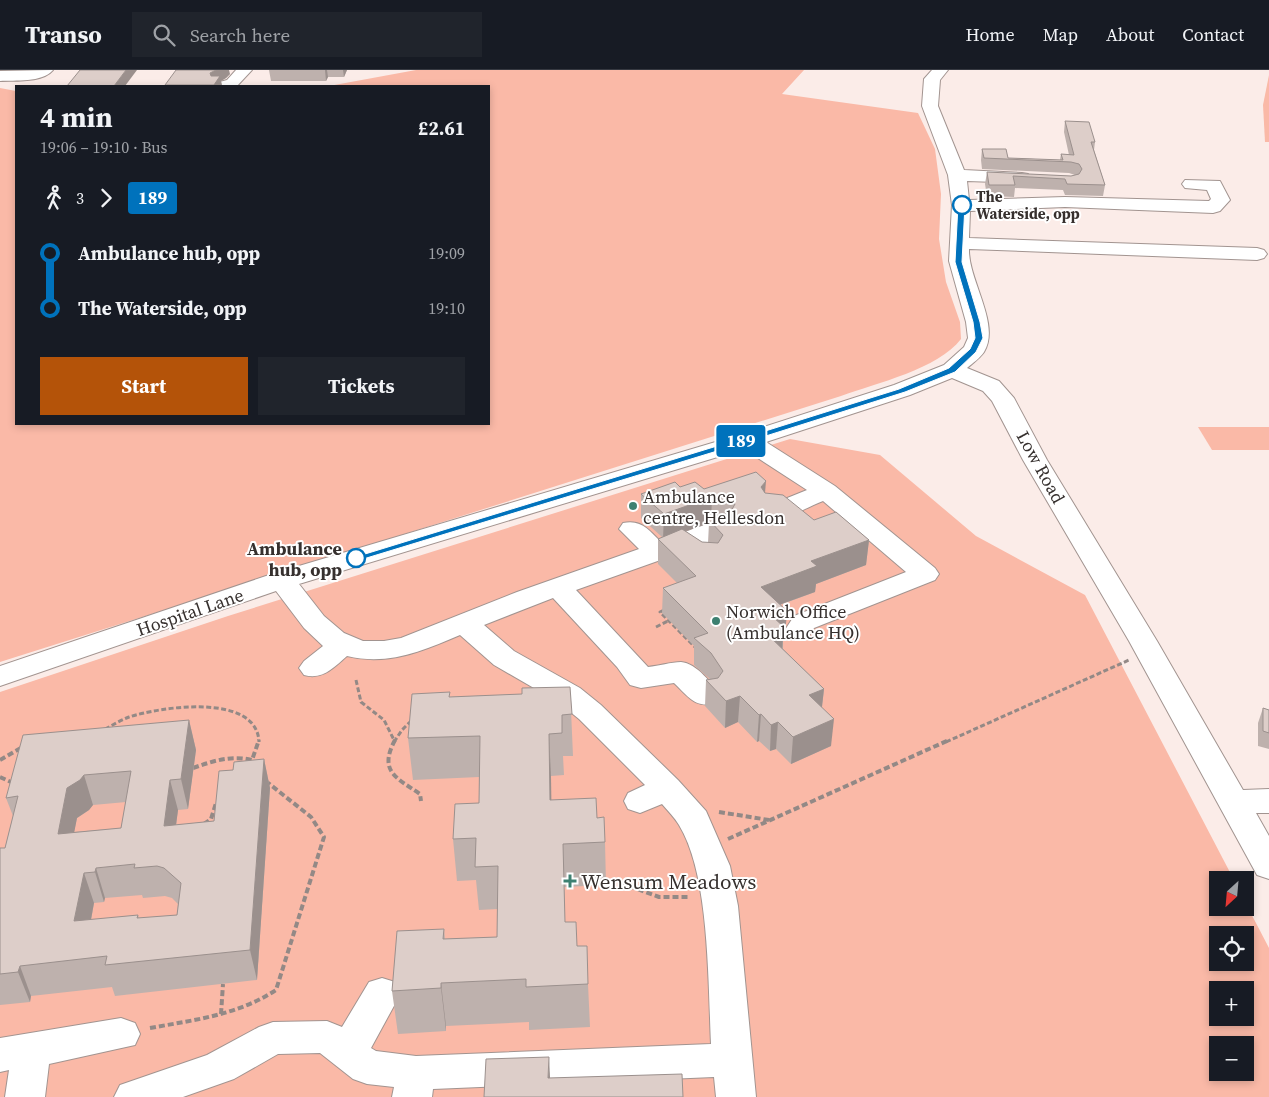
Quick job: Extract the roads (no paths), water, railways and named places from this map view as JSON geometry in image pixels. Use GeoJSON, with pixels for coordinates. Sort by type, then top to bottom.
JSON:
{"type":"FeatureCollection","features":[{"type":"Feature","properties":{"kind":"street"},"geometry":{"type":"LineString","coordinates":[[0,76],[28,75],[45,70]]}},
{"type":"Feature","properties":{"kind":"street"},"geometry":{"type":"LineString","coordinates":[[940,70],[932,79],[930,106],[957,175],[962,205],[959,262],[977,322],[979,338],[974,350],[952,370]]}},
{"type":"Feature","properties":{"kind":"street"},"geometry":{"type":"LineString","coordinates":[[225,85],[232,83],[242,73]]}},
{"type":"Feature","properties":{"kind":"street"},"geometry":{"type":"LineString","coordinates":[[957,175],[1041,179]]}},
{"type":"Feature","properties":{"kind":"street"},"geometry":{"type":"LineString","coordinates":[[962,205],[988,206],[1065,202],[1201,209],[1221,200],[1214,185],[1191,184]]}},
{"type":"Feature","properties":{"kind":"street"},"geometry":{"type":"LineString","coordinates":[[960,243],[1257,254]]}},
{"type":"Feature","properties":{"kind":"street","name":"Hospital Lane"},"geometry":{"type":"LineString","coordinates":[[0,676],[282,580],[746,440],[902,390],[952,370]]}},
{"type":"Feature","properties":{"kind":"street","name":"Low Road"},"geometry":{"type":"LineString","coordinates":[[952,370],[990,386],[1002,398],[1035,460],[1149,652],[1269,866]]}},
{"type":"Feature","properties":{"kind":"street"},"geometry":{"type":"LineString","coordinates":[[746,440],[826,491],[925,574],[804,622],[799,630]]}},
{"type":"Feature","properties":{"kind":"street"},"geometry":{"type":"LineString","coordinates":[[774,512],[826,491]]}},
{"type":"Feature","properties":{"kind":"street"},"geometry":{"type":"LineString","coordinates":[[632,529],[658,553]]}},
{"type":"Feature","properties":{"kind":"street"},"geometry":{"type":"LineString","coordinates":[[282,580],[327,635],[343,644],[379,651],[401,648],[558,587],[719,530]]}},
{"type":"Feature","properties":{"kind":"street"},"geometry":{"type":"LineString","coordinates":[[687,542],[707,560]]}},
{"type":"Feature","properties":{"kind":"street"},"geometry":{"type":"LineString","coordinates":[[558,587],[627,660],[642,686],[681,672],[705,696]]}},
{"type":"Feature","properties":{"kind":"street"},"geometry":{"type":"LineString","coordinates":[[134,1097],[220,1067],[273,1038],[326,1038],[367,1067],[414,1085],[734,1079],[708,870],[694,820],[663,799],[590,712],[568,695],[504,658],[464,622]]}},
{"type":"Feature","properties":{"kind":"street"},"geometry":{"type":"LineString","coordinates":[[314,668],[343,644]]}},
{"type":"Feature","properties":{"kind":"street"},"geometry":{"type":"LineString","coordinates":[[1233,802],[1269,801]]}},
{"type":"Feature","properties":{"kind":"street"},"geometry":{"type":"LineString","coordinates":[[348,1052],[382,994]]}},
{"type":"Feature","properties":{"kind":"street"},"geometry":{"type":"LineString","coordinates":[[25,1097],[15,1053],[121,1034]]}},
{"type":"Feature","properties":{"kind":"place","name":"The Waterside, opp"},"geometry":{"type":"Point","coordinates":[962,205]}},
{"type":"Feature","properties":{"kind":"place","name":"Ambulance centre, Hellesdon"},"geometry":{"type":"Point","coordinates":[633,506]}},
{"type":"Feature","properties":{"kind":"place","name":"Ambulance hub, opp"},"geometry":{"type":"Point","coordinates":[356,558]}},
{"type":"Feature","properties":{"kind":"place","name":"Norwich Office (Ambulance HQ)"},"geometry":{"type":"Point","coordinates":[716,621]}},
{"type":"Feature","properties":{"kind":"place","name":"Wensum Meadows"},"geometry":{"type":"Point","coordinates":[570,881]}}]}
